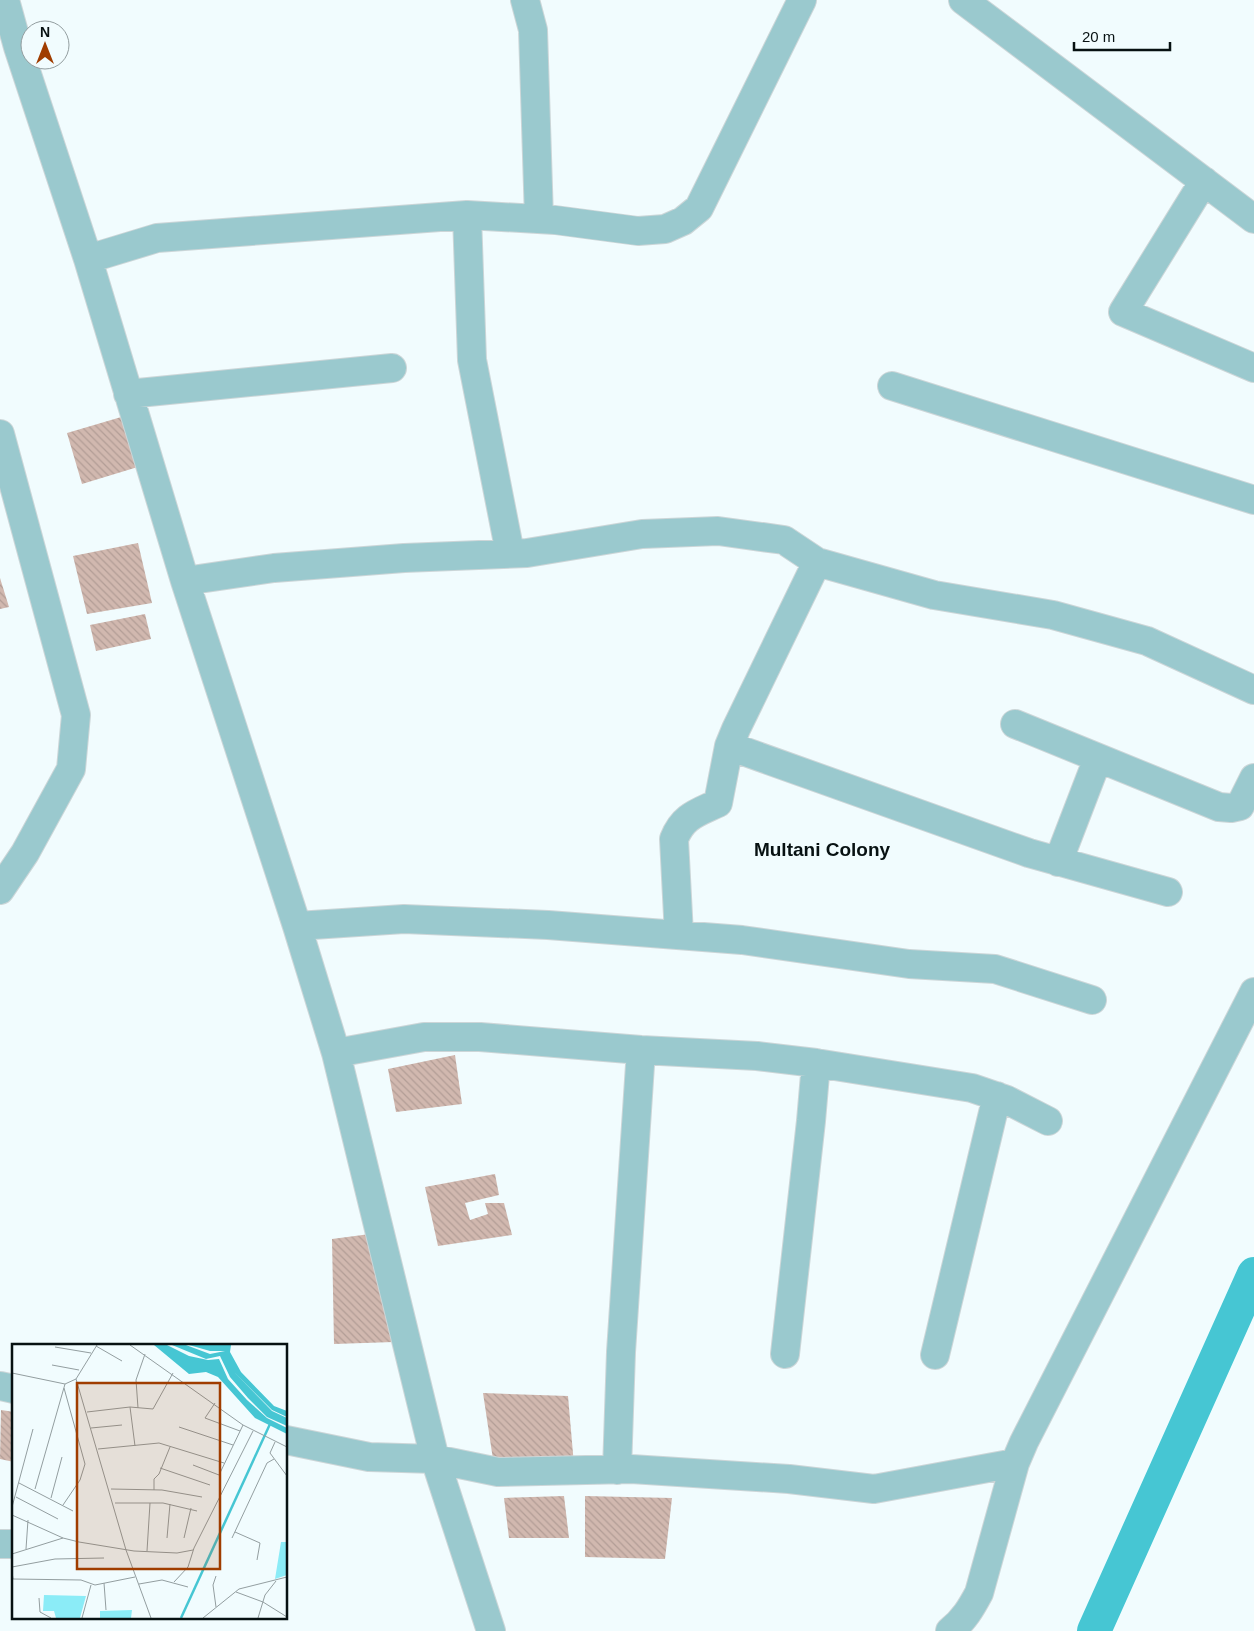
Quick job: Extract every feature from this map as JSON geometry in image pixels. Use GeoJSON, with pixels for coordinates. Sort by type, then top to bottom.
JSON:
{"type":"FeatureCollection","features":[{"type":"Feature","properties":{"kind":"street"},"geometry":{"type":"LineString","coordinates":[[5,0],[18,48],[88,259],[185,581],[297,926],[336,1053],[435,1459],[491,1631]]}},
{"type":"Feature","properties":{"kind":"street"},"geometry":{"type":"LineString","coordinates":[[525,0],[533,30],[540,219]]}},
{"type":"Feature","properties":{"kind":"street"},"geometry":{"type":"LineString","coordinates":[[88,259],[157,238],[467,215],[555,220],[638,232],[665,229],[682,221],[699,208],[802,0]]}},
{"type":"Feature","properties":{"kind":"street"},"geometry":{"type":"LineString","coordinates":[[963,0],[1254,219]]}},
{"type":"Feature","properties":{"kind":"street"},"geometry":{"type":"LineString","coordinates":[[1204,182],[1123,312],[1254,368]]}},
{"type":"Feature","properties":{"kind":"street"},"geometry":{"type":"LineString","coordinates":[[467,215],[472,360],[510,553]]}},
{"type":"Feature","properties":{"kind":"street"},"geometry":{"type":"LineString","coordinates":[[128,394],[392,368]]}},
{"type":"Feature","properties":{"kind":"street"},"geometry":{"type":"LineString","coordinates":[[892,386],[1254,500]]}},
{"type":"Feature","properties":{"kind":"street"},"geometry":{"type":"LineString","coordinates":[[0,434],[76,715],[71,769],[25,853],[0,890]]}},
{"type":"Feature","properties":{"kind":"street"},"geometry":{"type":"LineString","coordinates":[[185,581],[274,568],[404,558],[527,553],[642,534],[718,531],[784,540],[817,562],[934,595],[1053,615],[1147,641],[1254,690]]}},
{"type":"Feature","properties":{"kind":"street"},"geometry":{"type":"LineString","coordinates":[[679,935],[674,839],[678,829],[686,819],[718,803],[729,746],[817,562]]}},
{"type":"Feature","properties":{"kind":"street"},"geometry":{"type":"LineString","coordinates":[[1015,724],[1219,807],[1231,808],[1240,806],[1254,778]]}},
{"type":"Feature","properties":{"kind":"street"},"geometry":{"type":"LineString","coordinates":[[729,746],[1029,853],[1168,892]]}},
{"type":"Feature","properties":{"kind":"street"},"geometry":{"type":"LineString","coordinates":[[1058,862],[1098,758]]}},
{"type":"Feature","properties":{"kind":"street"},"geometry":{"type":"LineString","coordinates":[[297,926],[404,919],[548,925],[742,940],[909,964],[995,968],[1092,1000]]}},
{"type":"Feature","properties":{"kind":"street"},"geometry":{"type":"LineString","coordinates":[[950,1631],[970,1612],[979,1593],[1015,1463],[1254,992]]}},
{"type":"Feature","properties":{"kind":"street"},"geometry":{"type":"LineString","coordinates":[[336,1053],[424,1037],[480,1037],[641,1050],[757,1056],[816,1063],[972,1088],[997,1096],[1048,1121]]}},
{"type":"Feature","properties":{"kind":"street"},"geometry":{"type":"LineString","coordinates":[[617,1470],[621,1352],[641,1050]]}},
{"type":"Feature","properties":{"kind":"street"},"geometry":{"type":"LineString","coordinates":[[785,1354],[816,1063]]}},
{"type":"Feature","properties":{"kind":"street"},"geometry":{"type":"LineString","coordinates":[[935,1355],[997,1096]]}},
{"type":"Feature","properties":{"kind":"street"},"geometry":{"type":"LineString","coordinates":[[288,1440],[369,1457],[435,1459],[498,1472],[617,1470],[789,1478],[874,1489],[1015,1463]]}},
{"type":"Feature","properties":{"kind":"building"},"geometry":{"type":"Polygon","coordinates":[[[128,415],[141,466],[82,484],[67,433],[128,415]]]}},
{"type":"Feature","properties":{"kind":"building"},"geometry":{"type":"Polygon","coordinates":[[[138,543],[152,603],[87,614],[73,556],[138,543]]]}},
{"type":"Feature","properties":{"kind":"building"},"geometry":{"type":"Polygon","coordinates":[[[0,578],[9,607],[0,609],[0,578]]]}},
{"type":"Feature","properties":{"kind":"building"},"geometry":{"type":"Polygon","coordinates":[[[145,614],[151,639],[96,651],[90,625],[145,614]]]}},
{"type":"Feature","properties":{"kind":"building"},"geometry":{"type":"Polygon","coordinates":[[[455,1055],[462,1104],[396,1112],[388,1069],[455,1055]]]}},
{"type":"Feature","properties":{"kind":"building"},"geometry":{"type":"Polygon","coordinates":[[[495,1174],[499,1195],[465,1203],[470,1220],[488,1214],[485,1203],[504,1203],[512,1235],[438,1246],[425,1187],[495,1174]]]}},
{"type":"Feature","properties":{"kind":"building"},"geometry":{"type":"Polygon","coordinates":[[[370,1234],[394,1342],[334,1344],[332,1239],[370,1234]]]}},
{"type":"Feature","properties":{"kind":"building"},"geometry":{"type":"Polygon","coordinates":[[[483,1393],[568,1396],[574,1465],[494,1466],[483,1393]]]}},
{"type":"Feature","properties":{"kind":"building"},"geometry":{"type":"Polygon","coordinates":[[[1,1410],[12,1412],[12,1462],[0,1459],[1,1410]]]}},
{"type":"Feature","properties":{"kind":"building"},"geometry":{"type":"Polygon","coordinates":[[[564,1496],[569,1538],[509,1538],[504,1498],[564,1496]]]}},
{"type":"Feature","properties":{"kind":"building"},"geometry":{"type":"Polygon","coordinates":[[[585,1496],[672,1498],[665,1559],[585,1557],[585,1496]]]}},
{"type":"Feature","properties":{"kind":"waterway"},"geometry":{"type":"LineString","coordinates":[[1094,1631],[1254,1274]]}},
{"type":"Feature","properties":{"kind":"district","name":"Multani Colony"},"geometry":{"type":"Point","coordinates":[822,849]}}]}
